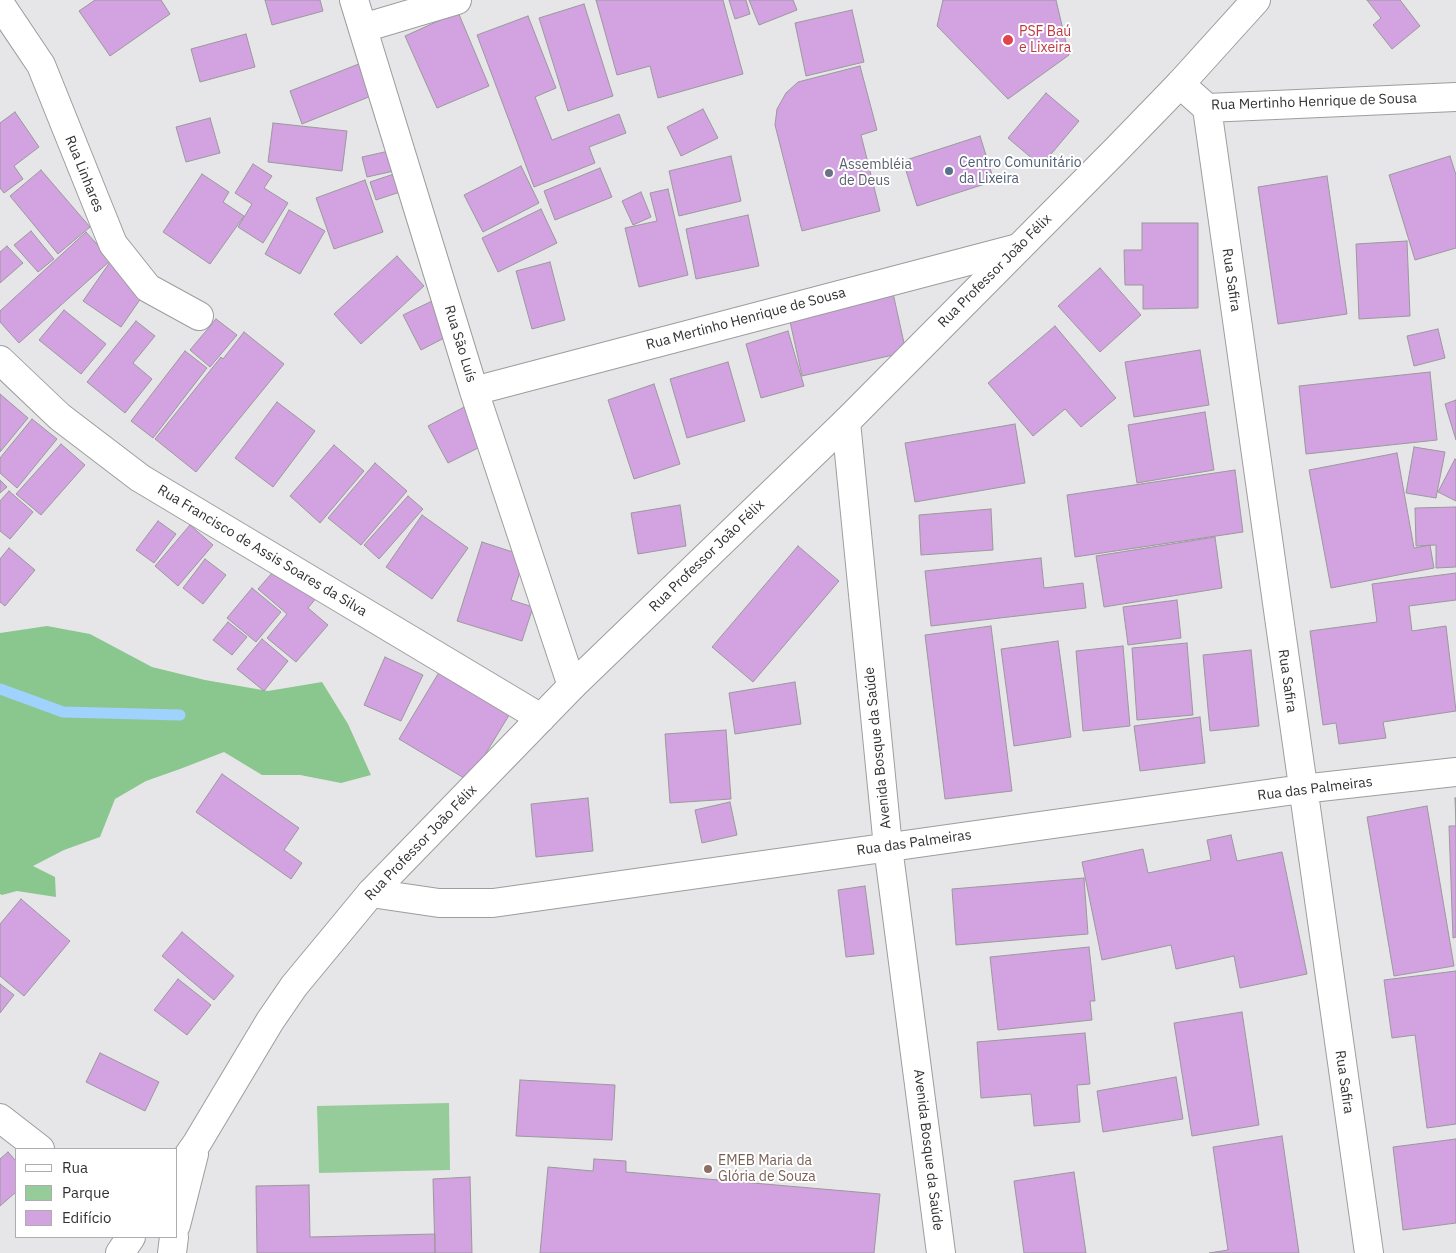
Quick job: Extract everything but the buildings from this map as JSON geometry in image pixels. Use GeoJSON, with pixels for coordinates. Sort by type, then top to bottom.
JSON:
{"type":"FeatureCollection","features":[{"type":"Feature","properties":{"kind":"street","name":"Rua São Luís"},"geometry":{"type":"LineString","coordinates":[[354,0],[474,392],[572,686]]}},
{"type":"Feature","properties":{"kind":"street"},"geometry":{"type":"LineString","coordinates":[[363,28],[457,0]]}},
{"type":"Feature","properties":{"kind":"street","name":"Rua Professor João Félix"},"geometry":{"type":"LineString","coordinates":[[197,1143],[270,1021],[294,986],[372,893],[572,686],[846,422],[1180,84],[1256,0]]}},
{"type":"Feature","properties":{"kind":"street","name":"Rua Linhares"},"geometry":{"type":"LineString","coordinates":[[0,4],[41,65],[113,244],[148,288],[199,316]]}},
{"type":"Feature","properties":{"kind":"street","name":"Rua Mertinho Henrique de Sousa"},"geometry":{"type":"LineString","coordinates":[[1180,84],[1207,108],[1456,97]]}},
{"type":"Feature","properties":{"kind":"street","name":"Rua Safira"},"geometry":{"type":"LineString","coordinates":[[1207,108],[1369,1253]]}},
{"type":"Feature","properties":{"kind":"street","name":"Rua Mertinho Henrique de Sousa"},"geometry":{"type":"LineString","coordinates":[[474,392],[1018,248]]}},
{"type":"Feature","properties":{"kind":"street","name":"Rua Francisco de Assis Soares da Silva"},"geometry":{"type":"LineString","coordinates":[[0,360],[60,417],[140,478],[541,718]]}},
{"type":"Feature","properties":{"kind":"street","name":"Avenida Bosque da Saúde"},"geometry":{"type":"LineString","coordinates":[[846,422],[888,847],[941,1253]]}},
{"type":"Feature","properties":{"kind":"street","name":"Rua das Palmeiras"},"geometry":{"type":"LineString","coordinates":[[372,893],[439,903],[493,903],[1302,789],[1456,772]]}},
{"type":"Feature","properties":{"kind":"street"},"geometry":{"type":"LineString","coordinates":[[0,1118],[39,1148]]}},
{"type":"Feature","properties":{"kind":"street"},"geometry":{"type":"LineString","coordinates":[[178,1170],[197,1143]]}},
{"type":"Feature","properties":{"kind":"street"},"geometry":{"type":"LineString","coordinates":[[178,1217],[197,1143]]}},
{"type":"Feature","properties":{"kind":"street"},"geometry":{"type":"LineString","coordinates":[[120,1253],[130,1238]]}},
{"type":"Feature","properties":{"kind":"street"},"geometry":{"type":"LineString","coordinates":[[172,1253],[174,1238]]}},
{"type":"Feature","properties":{"kind":"green space"},"geometry":{"type":"Polygon","coordinates":[[[47,626],[90,634],[152,667],[205,680],[268,691],[322,682],[348,724],[371,775],[341,783],[300,775],[262,775],[224,752],[146,781],[115,799],[100,837],[64,850],[33,866],[55,877],[56,897],[17,891],[2,895],[0,894],[0,633],[47,626]]]}},
{"type":"Feature","properties":{"kind":"green space"},"geometry":{"type":"Polygon","coordinates":[[[449,1103],[450,1170],[319,1173],[317,1106],[449,1103]]]}},
{"type":"Feature","properties":{"kind":"waterway"},"geometry":{"type":"LineString","coordinates":[[0,689],[63,712],[180,715]]}},
{"type":"Feature","properties":{"kind":"place","name":"PSF Baú e Lixeira"},"geometry":{"type":"Point","coordinates":[1008,40]}},
{"type":"Feature","properties":{"kind":"place","name":"Centro Comunitário da Lixeira"},"geometry":{"type":"Point","coordinates":[949,171]}},
{"type":"Feature","properties":{"kind":"place","name":"Assembléia de Deus"},"geometry":{"type":"Point","coordinates":[829,173]}},
{"type":"Feature","properties":{"kind":"place","name":"EMEB Maria da Glória de Souza"},"geometry":{"type":"Point","coordinates":[708,1169]}}]}
